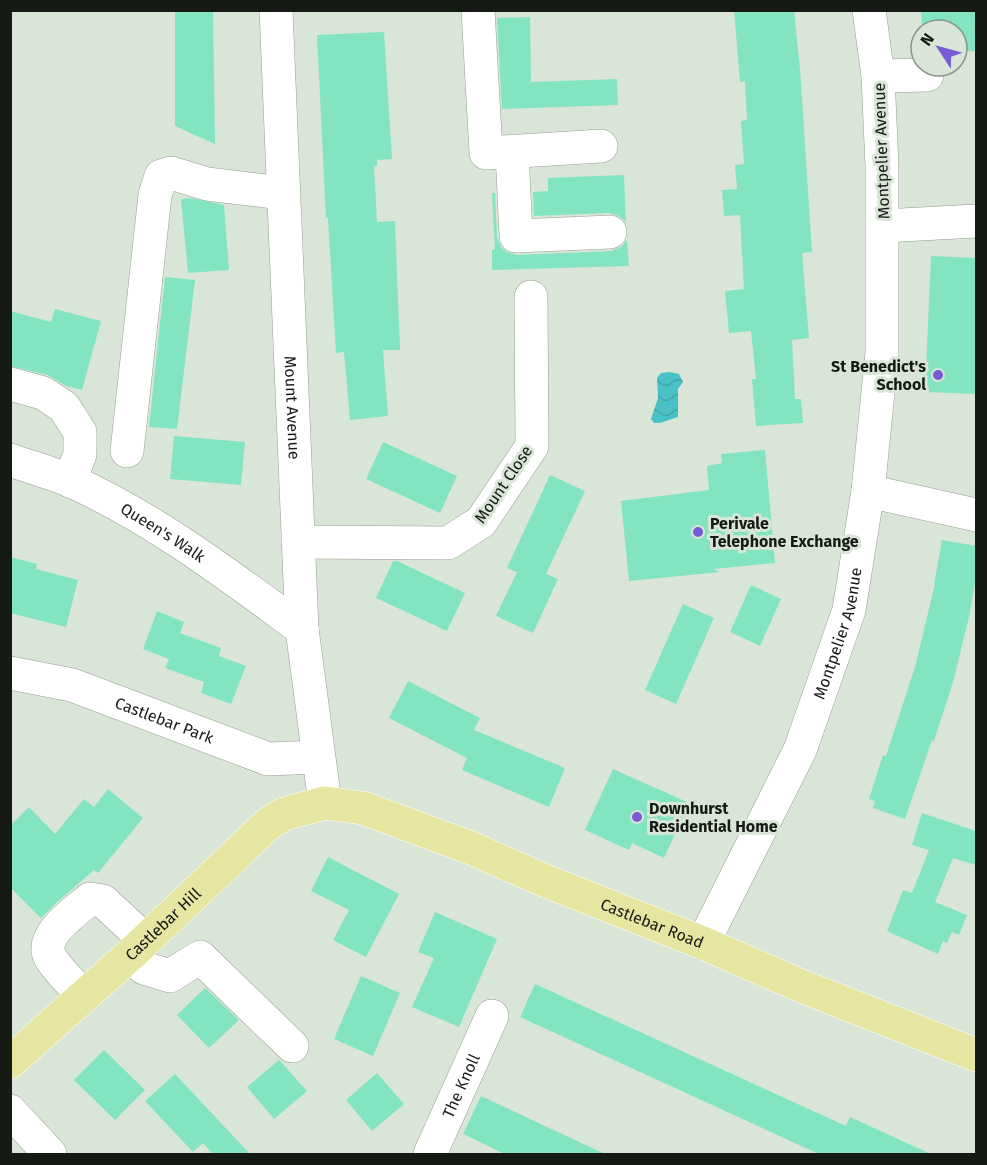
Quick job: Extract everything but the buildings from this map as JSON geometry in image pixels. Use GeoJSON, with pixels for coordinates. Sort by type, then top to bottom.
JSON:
{"type":"FeatureCollection","features":[{"type":"Feature","properties":{"kind":"main road","name":"Castlebar Road"},"geometry":{"type":"LineString","coordinates":[[325,804],[363,808],[424,830],[548,882],[703,942],[799,985],[976,1055]]}},
{"type":"Feature","properties":{"kind":"main road","name":"Castlebar Hill"},"geometry":{"type":"LineString","coordinates":[[10,1062],[137,948],[268,824],[284,814],[325,804]]}},
{"type":"Feature","properties":{"kind":"street","name":"Mount Avenue"},"geometry":{"type":"LineString","coordinates":[[276,10],[302,630],[325,804]]}},
{"type":"Feature","properties":{"kind":"street"},"geometry":{"type":"LineString","coordinates":[[478,10],[486,153],[601,146]]}},
{"type":"Feature","properties":{"kind":"street","name":"Montpelier Avenue"},"geometry":{"type":"LineString","coordinates":[[703,942],[800,750],[849,610],[868,491],[882,353],[883,226],[878,76],[869,10]]}},
{"type":"Feature","properties":{"kind":"street"},"geometry":{"type":"LineString","coordinates":[[878,76],[909,75]]}},
{"type":"Feature","properties":{"kind":"street"},"geometry":{"type":"LineString","coordinates":[[512,152],[516,236],[610,232]]}},
{"type":"Feature","properties":{"kind":"street"},"geometry":{"type":"LineString","coordinates":[[127,451],[155,195],[161,176],[171,173],[207,184],[284,193]]}},
{"type":"Feature","properties":{"kind":"street"},"geometry":{"type":"LineString","coordinates":[[883,226],[976,221]]}},
{"type":"Feature","properties":{"kind":"street","name":"Mount Close"},"geometry":{"type":"LineString","coordinates":[[298,542],[448,543],[481,522],[532,446],[531,297]]}},
{"type":"Feature","properties":{"kind":"street"},"geometry":{"type":"LineString","coordinates":[[10,384],[43,393],[63,407],[80,432],[80,454],[70,481]]}},
{"type":"Feature","properties":{"kind":"street","name":"Queen's Walk"},"geometry":{"type":"LineString","coordinates":[[10,459],[70,481],[141,518],[211,562],[302,630]]}},
{"type":"Feature","properties":{"kind":"street"},"geometry":{"type":"LineString","coordinates":[[868,491],[976,515]]}},
{"type":"Feature","properties":{"kind":"street","name":"Castlebar Park"},"geometry":{"type":"LineString","coordinates":[[10,674],[72,685],[267,759],[318,757]]}},
{"type":"Feature","properties":{"kind":"street"},"geometry":{"type":"LineString","coordinates":[[84,996],[49,955],[48,943],[54,931],[72,914],[90,899],[97,898],[103,901],[137,948],[144,968],[170,976],[200,957],[292,1046]]}},
{"type":"Feature","properties":{"kind":"street","name":"The Knoll"},"geometry":{"type":"LineString","coordinates":[[430,1155],[492,1016]]}},
{"type":"Feature","properties":{"kind":"street"},"geometry":{"type":"LineString","coordinates":[[10,1111],[50,1155]]}},
{"type":"Feature","properties":{"kind":"water"},"geometry":{"type":"Polygon","coordinates":[[[661,373],[679,374],[683,382],[678,389],[678,417],[654,423],[651,419],[658,398],[657,378],[661,373]]]}},
{"type":"Feature","properties":{"kind":"place","name":"St Benedict's School"},"geometry":{"type":"Point","coordinates":[938,375]}},
{"type":"Feature","properties":{"kind":"place","name":"Perivale Telephone Exchange"},"geometry":{"type":"Point","coordinates":[698,532]}},
{"type":"Feature","properties":{"kind":"place","name":"Downhurst Residential Home"},"geometry":{"type":"Point","coordinates":[637,817]}}]}
